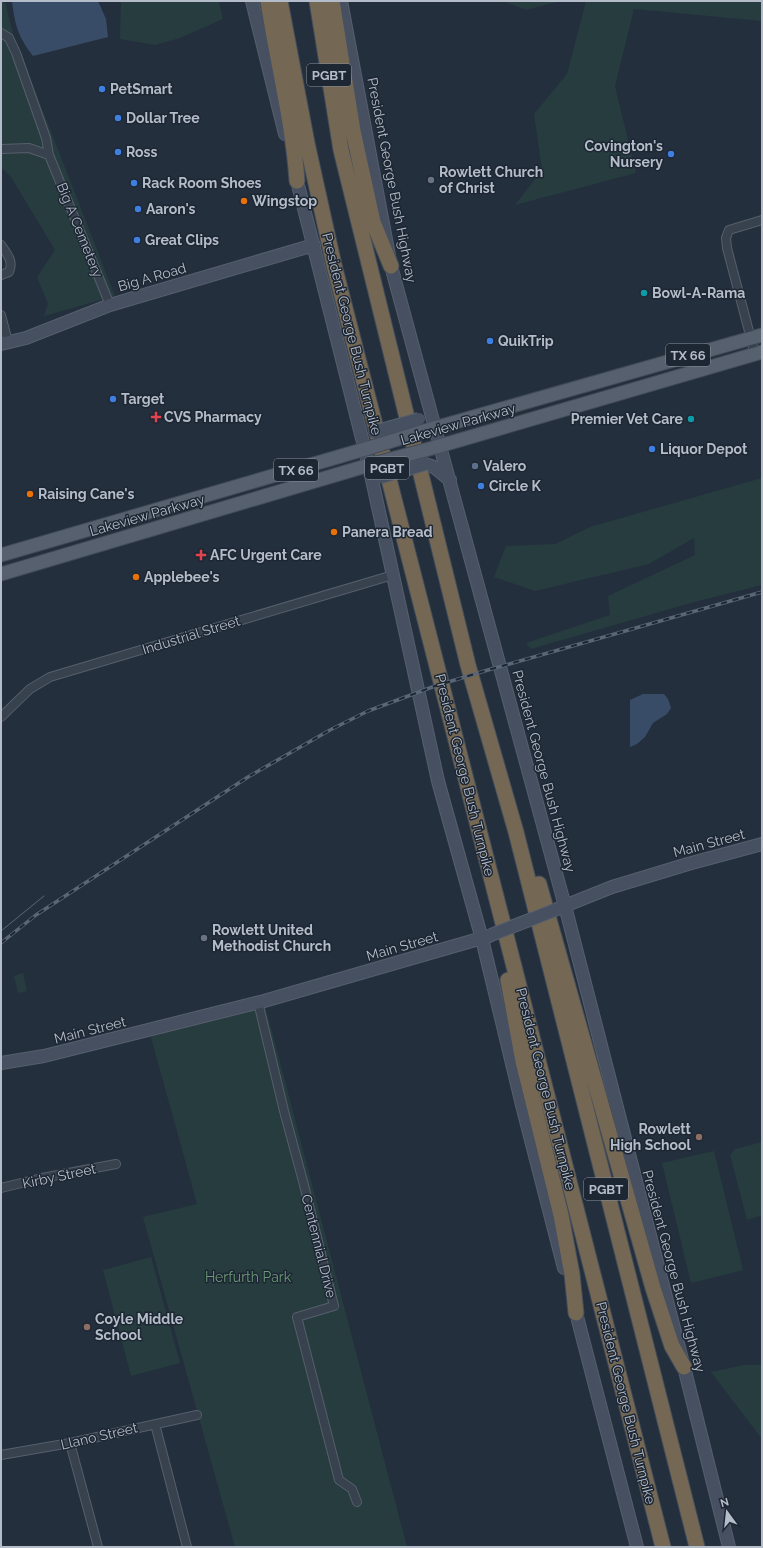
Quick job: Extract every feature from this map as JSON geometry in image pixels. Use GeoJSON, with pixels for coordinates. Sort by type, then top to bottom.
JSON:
{"type":"FeatureCollection","features":[{"type":"Feature","properties":{"kind":"highway"},"geometry":{"type":"LineString","coordinates":[[268,1],[295,153],[297,182]]}},
{"type":"Feature","properties":{"kind":"highway","name":"President George Bush Turnpike"},"geometry":{"type":"LineString","coordinates":[[280,1],[303,125],[328,240],[493,935],[663,1547]]}},
{"type":"Feature","properties":{"kind":"highway","name":"PGBT"},"geometry":{"type":"LineString","coordinates":[[317,1],[341,150],[468,665],[516,832],[697,1547]]}},
{"type":"Feature","properties":{"kind":"highway"},"geometry":{"type":"LineString","coordinates":[[332,1],[353,131],[373,222],[391,266]]}},
{"type":"Feature","properties":{"kind":"highway"},"geometry":{"type":"LineString","coordinates":[[516,832],[530,853],[654,1288],[672,1346],[684,1367]]}},
{"type":"Feature","properties":{"kind":"highway"},"geometry":{"type":"LineString","coordinates":[[493,935],[503,953],[523,1061],[561,1215],[572,1274],[576,1314]]}},
{"type":"Feature","properties":{"kind":"main road"},"geometry":{"type":"LineString","coordinates":[[252,1],[354,408],[372,464],[374,488],[438,781],[493,935],[523,1109],[637,1547]]}},
{"type":"Feature","properties":{"kind":"main road","name":"President George Bush Highway"},"geometry":{"type":"LineString","coordinates":[[341,1],[391,266],[426,392],[430,430],[435,447],[450,480],[560,908],[684,1367],[729,1547]]}},
{"type":"Feature","properties":{"kind":"main road","name":"Big A Road"},"geometry":{"type":"LineString","coordinates":[[4,343],[26,338],[110,305],[314,245]]}},
{"type":"Feature","properties":{"kind":"main road","name":"Lakeview Parkway"},"geometry":{"type":"LineString","coordinates":[[1,555],[228,490],[593,382],[756,336]]}},
{"type":"Feature","properties":{"kind":"main road","name":"Lakeview Parkway"},"geometry":{"type":"LineString","coordinates":[[1,574],[184,521],[372,464],[759,353]]}},
{"type":"Feature","properties":{"kind":"main road"},"geometry":{"type":"LineString","coordinates":[[593,382],[598,400]]}},
{"type":"Feature","properties":{"kind":"main road"},"geometry":{"type":"LineString","coordinates":[[354,408],[363,427],[369,432],[374,432],[419,419],[424,412],[426,392]]}},
{"type":"Feature","properties":{"kind":"main road"},"geometry":{"type":"LineString","coordinates":[[374,488],[376,480],[381,476],[425,464],[434,467],[450,480]]}},
{"type":"Feature","properties":{"kind":"main road"},"geometry":{"type":"LineString","coordinates":[[184,521],[189,510],[218,502],[224,498],[228,490]]}},
{"type":"Feature","properties":{"kind":"main road"},"geometry":{"type":"LineString","coordinates":[[86,531],[91,548]]}},
{"type":"Feature","properties":{"kind":"main road","name":"Main Street"},"geometry":{"type":"LineString","coordinates":[[1,1063],[44,1056],[258,1002],[493,935],[625,883],[762,844]]}},
{"type":"Feature","properties":{"kind":"main road","name":"Main Street"},"geometry":{"type":"LineString","coordinates":[[1,1071],[33,1062],[44,1056]]}},
{"type":"Feature","properties":{"kind":"street","name":"Big A Cemetery"},"geometry":{"type":"LineString","coordinates":[[1,33],[9,38],[16,53],[46,138],[49,155],[110,305]]}},
{"type":"Feature","properties":{"kind":"street"},"geometry":{"type":"LineString","coordinates":[[1,149],[28,148],[49,155]]}},
{"type":"Feature","properties":{"kind":"street"},"geometry":{"type":"LineString","coordinates":[[759,353],[756,336],[727,248],[726,238],[729,230],[762,220]]}},
{"type":"Feature","properties":{"kind":"street"},"geometry":{"type":"LineString","coordinates":[[1,245],[12,265],[9,272],[1,275]]}},
{"type":"Feature","properties":{"kind":"street"},"geometry":{"type":"LineString","coordinates":[[1,315],[4,343]]}},
{"type":"Feature","properties":{"kind":"street","name":"Industrial Street"},"geometry":{"type":"LineString","coordinates":[[1,717],[30,689],[50,677],[393,575]]}},
{"type":"Feature","properties":{"kind":"street","name":"Centennial Drive"},"geometry":{"type":"LineString","coordinates":[[258,1002],[334,1306],[297,1317],[339,1480],[352,1489],[357,1502]]}},
{"type":"Feature","properties":{"kind":"street","name":"Kirby Street"},"geometry":{"type":"LineString","coordinates":[[1,1188],[42,1178],[116,1164]]}},
{"type":"Feature","properties":{"kind":"street","name":"Llano Street"},"geometry":{"type":"LineString","coordinates":[[1,1455],[70,1443],[197,1415]]}},
{"type":"Feature","properties":{"kind":"street"},"geometry":{"type":"LineString","coordinates":[[155,1424],[187,1547]]}},
{"type":"Feature","properties":{"kind":"street"},"geometry":{"type":"LineString","coordinates":[[70,1443],[98,1547]]}},
{"type":"Feature","properties":{"kind":"green space"},"geometry":{"type":"Polygon","coordinates":[[[1,1],[5,1],[13,34],[115,296],[44,316],[48,304],[37,277],[55,250],[11,177],[1,167],[1,1]]]}},
{"type":"Feature","properties":{"kind":"green space"},"geometry":{"type":"Polygon","coordinates":[[[121,1],[219,1],[223,19],[180,38],[155,45],[120,39],[121,1]]]}},
{"type":"Feature","properties":{"kind":"green space"},"geometry":{"type":"Polygon","coordinates":[[[503,1],[561,1],[526,10],[503,1]]]}},
{"type":"Feature","properties":{"kind":"green space"},"geometry":{"type":"Polygon","coordinates":[[[586,1],[762,1],[762,21],[634,9],[615,86],[636,173],[515,205],[542,170],[534,114],[567,74],[586,1]]]}},
{"type":"Feature","properties":{"kind":"green space"},"geometry":{"type":"Polygon","coordinates":[[[762,478],[762,585],[694,602],[531,649],[526,643],[610,615],[608,596],[695,555],[694,538],[649,564],[535,591],[494,577],[506,546],[555,544],[590,527],[762,478]]]}},
{"type":"Feature","properties":{"kind":"green space"},"geometry":{"type":"Polygon","coordinates":[[[23,973],[27,991],[18,993],[14,976],[23,973]]]}},
{"type":"Feature","properties":{"kind":"green space","name":"Herfurth Park"},"geometry":{"type":"Polygon","coordinates":[[[264,1001],[407,1547],[235,1547],[143,1217],[197,1204],[150,1034],[264,1001]]]}},
{"type":"Feature","properties":{"kind":"green space"},"geometry":{"type":"Polygon","coordinates":[[[762,1142],[762,1215],[747,1220],[730,1155],[735,1149],[762,1142]]]}},
{"type":"Feature","properties":{"kind":"green space"},"geometry":{"type":"Polygon","coordinates":[[[714,1151],[743,1270],[691,1283],[662,1163],[714,1151]]]}},
{"type":"Feature","properties":{"kind":"green space"},"geometry":{"type":"Polygon","coordinates":[[[151,1257],[180,1363],[131,1376],[103,1270],[151,1257]]]}},
{"type":"Feature","properties":{"kind":"green space"},"geometry":{"type":"Polygon","coordinates":[[[744,1365],[762,1365],[762,1439],[711,1372],[744,1365]]]}},
{"type":"Feature","properties":{"kind":"water"},"geometry":{"type":"Polygon","coordinates":[[[12,1],[98,1],[106,19],[108,37],[33,56],[18,30],[14,17],[12,1]]]}},
{"type":"Feature","properties":{"kind":"water"},"geometry":{"type":"Polygon","coordinates":[[[643,694],[664,694],[668,699],[671,708],[667,714],[653,723],[645,737],[637,744],[630,747],[630,700],[643,694]]]}},
{"type":"Feature","properties":{"kind":"tram line"},"geometry":{"type":"LineString","coordinates":[[1,931],[44,896]]}},
{"type":"Feature","properties":{"kind":"railway"},"geometry":{"type":"LineString","coordinates":[[1,943],[36,915],[248,777],[330,730],[368,711],[435,686],[762,592]]}},
{"type":"Feature","properties":{"kind":"place","name":"PetSmart"},"geometry":{"type":"Point","coordinates":[102,89]}},
{"type":"Feature","properties":{"kind":"place","name":"Dollar Tree"},"geometry":{"type":"Point","coordinates":[118,118]}},
{"type":"Feature","properties":{"kind":"place","name":"Ross"},"geometry":{"type":"Point","coordinates":[118,152]}},
{"type":"Feature","properties":{"kind":"place","name":"Covington's Nursery"},"geometry":{"type":"Point","coordinates":[671,154]}},
{"type":"Feature","properties":{"kind":"place","name":"Rowlett Church of Christ"},"geometry":{"type":"Point","coordinates":[431,180]}},
{"type":"Feature","properties":{"kind":"place","name":"Rack Room Shoes"},"geometry":{"type":"Point","coordinates":[134,183]}},
{"type":"Feature","properties":{"kind":"place","name":"Wingstop"},"geometry":{"type":"Point","coordinates":[244,201]}},
{"type":"Feature","properties":{"kind":"place","name":"Aaron's"},"geometry":{"type":"Point","coordinates":[138,209]}},
{"type":"Feature","properties":{"kind":"place","name":"Great Clips"},"geometry":{"type":"Point","coordinates":[137,240]}},
{"type":"Feature","properties":{"kind":"place","name":"Bowl-A-Rama"},"geometry":{"type":"Point","coordinates":[644,293]}},
{"type":"Feature","properties":{"kind":"place","name":"QuikTrip"},"geometry":{"type":"Point","coordinates":[490,341]}},
{"type":"Feature","properties":{"kind":"place","name":"Target"},"geometry":{"type":"Point","coordinates":[113,399]}},
{"type":"Feature","properties":{"kind":"place","name":"CVS Pharmacy"},"geometry":{"type":"Point","coordinates":[156,417]}},
{"type":"Feature","properties":{"kind":"place","name":"Premier Vet Care"},"geometry":{"type":"Point","coordinates":[691,419]}},
{"type":"Feature","properties":{"kind":"place","name":"Liquor Depot"},"geometry":{"type":"Point","coordinates":[652,449]}},
{"type":"Feature","properties":{"kind":"place","name":"Valero"},"geometry":{"type":"Point","coordinates":[475,466]}},
{"type":"Feature","properties":{"kind":"place","name":"Circle K"},"geometry":{"type":"Point","coordinates":[481,486]}},
{"type":"Feature","properties":{"kind":"place","name":"Raising Cane's"},"geometry":{"type":"Point","coordinates":[30,494]}},
{"type":"Feature","properties":{"kind":"place","name":"Panera Bread"},"geometry":{"type":"Point","coordinates":[334,532]}},
{"type":"Feature","properties":{"kind":"place","name":"AFC Urgent Care"},"geometry":{"type":"Point","coordinates":[201,555]}},
{"type":"Feature","properties":{"kind":"place","name":"Applebee's"},"geometry":{"type":"Point","coordinates":[136,577]}},
{"type":"Feature","properties":{"kind":"place","name":"Rowlett United Methodist Church"},"geometry":{"type":"Point","coordinates":[204,938]}},
{"type":"Feature","properties":{"kind":"place","name":"Rowlett High School"},"geometry":{"type":"Point","coordinates":[699,1137]}},
{"type":"Feature","properties":{"kind":"place","name":"Coyle Middle School"},"geometry":{"type":"Point","coordinates":[87,1327]}}]}
